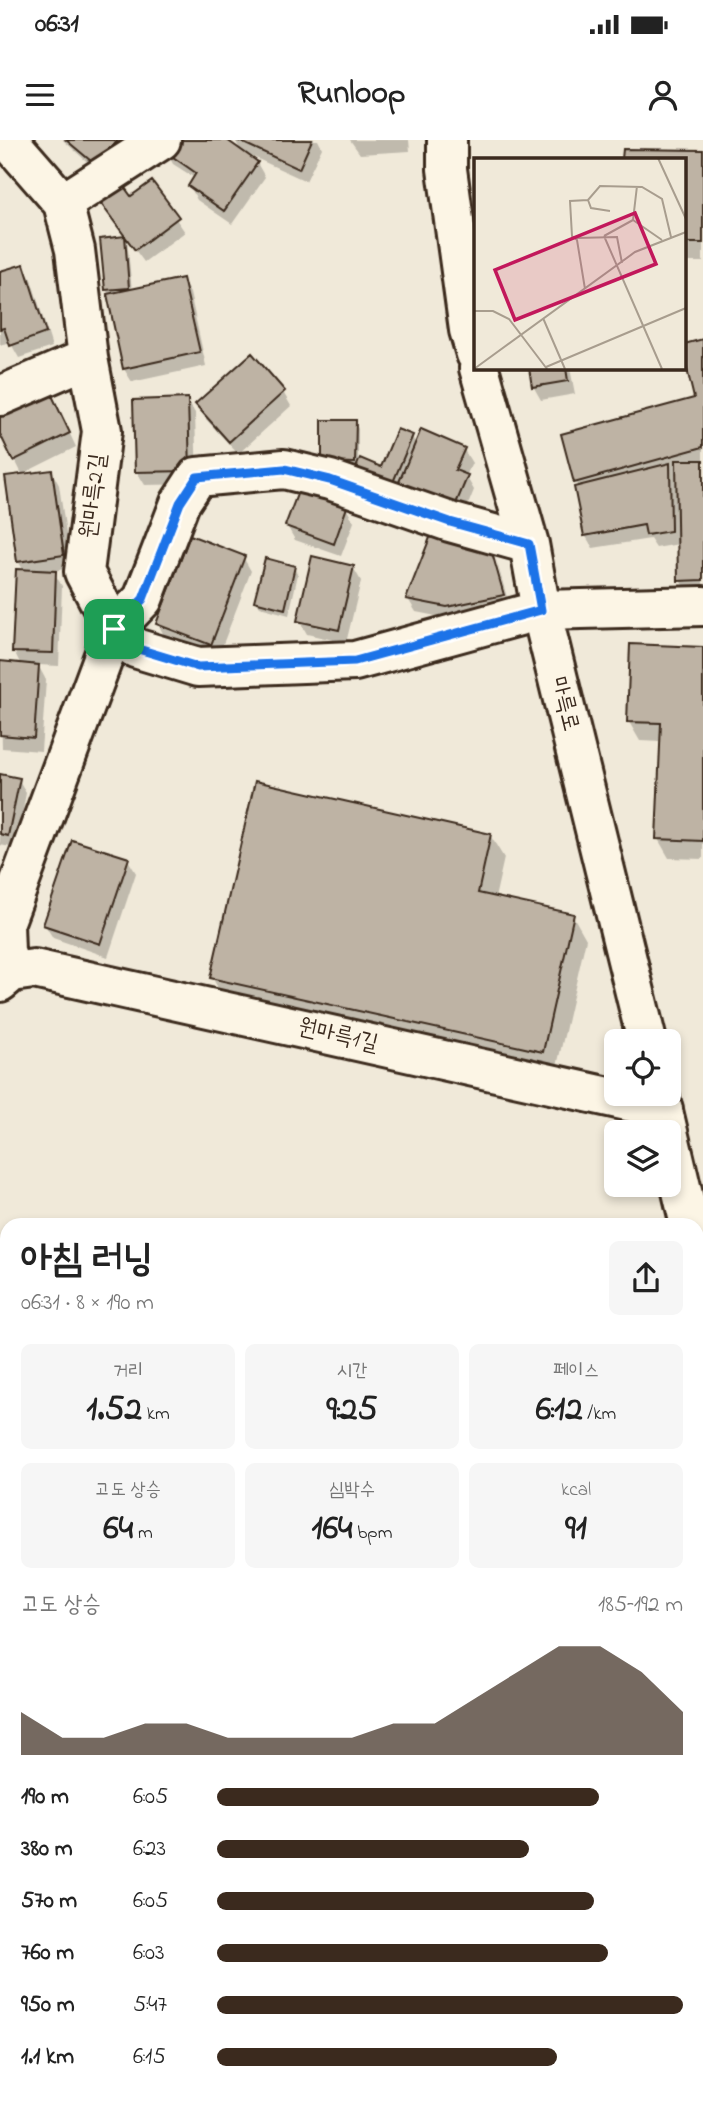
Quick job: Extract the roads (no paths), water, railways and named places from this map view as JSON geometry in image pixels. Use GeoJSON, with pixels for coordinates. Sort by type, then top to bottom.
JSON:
{"type":"FeatureCollection","features":[{"type":"Feature","properties":{"kind":"street","name":"원마륵2길"},"geometry":{"type":"LineString","coordinates":[[8,140],[63,203],[75,250],[88,358],[102,431],[84,572],[114,629],[135,648],[198,667],[355,661],[541,610],[703,606]]}},
{"type":"Feature","properties":{"kind":"street"},"geometry":{"type":"LineString","coordinates":[[63,203],[161,140]]}},
{"type":"Feature","properties":{"kind":"street"},"geometry":{"type":"LineString","coordinates":[[447,140],[447,169],[467,317],[474,349]]}},
{"type":"Feature","properties":{"kind":"street"},"geometry":{"type":"LineString","coordinates":[[0,396],[88,358]]}},
{"type":"Feature","properties":{"kind":"street","name":"마륵로"},"geometry":{"type":"LineString","coordinates":[[479,369],[529,544],[541,610],[644,1029]]}},
{"type":"Feature","properties":{"kind":"street"},"geometry":{"type":"LineString","coordinates":[[114,629],[143,599],[180,503],[197,477],[284,469],[330,480],[450,522],[529,544]]}},
{"type":"Feature","properties":{"kind":"street","name":"원마륵1길"},"geometry":{"type":"LineString","coordinates":[[114,629],[4,924],[6,977],[34,969],[604,1090]]}},
{"type":"Feature","properties":{"kind":"street"},"geometry":{"type":"LineString","coordinates":[[662,1106],[688,1218]]}}]}
